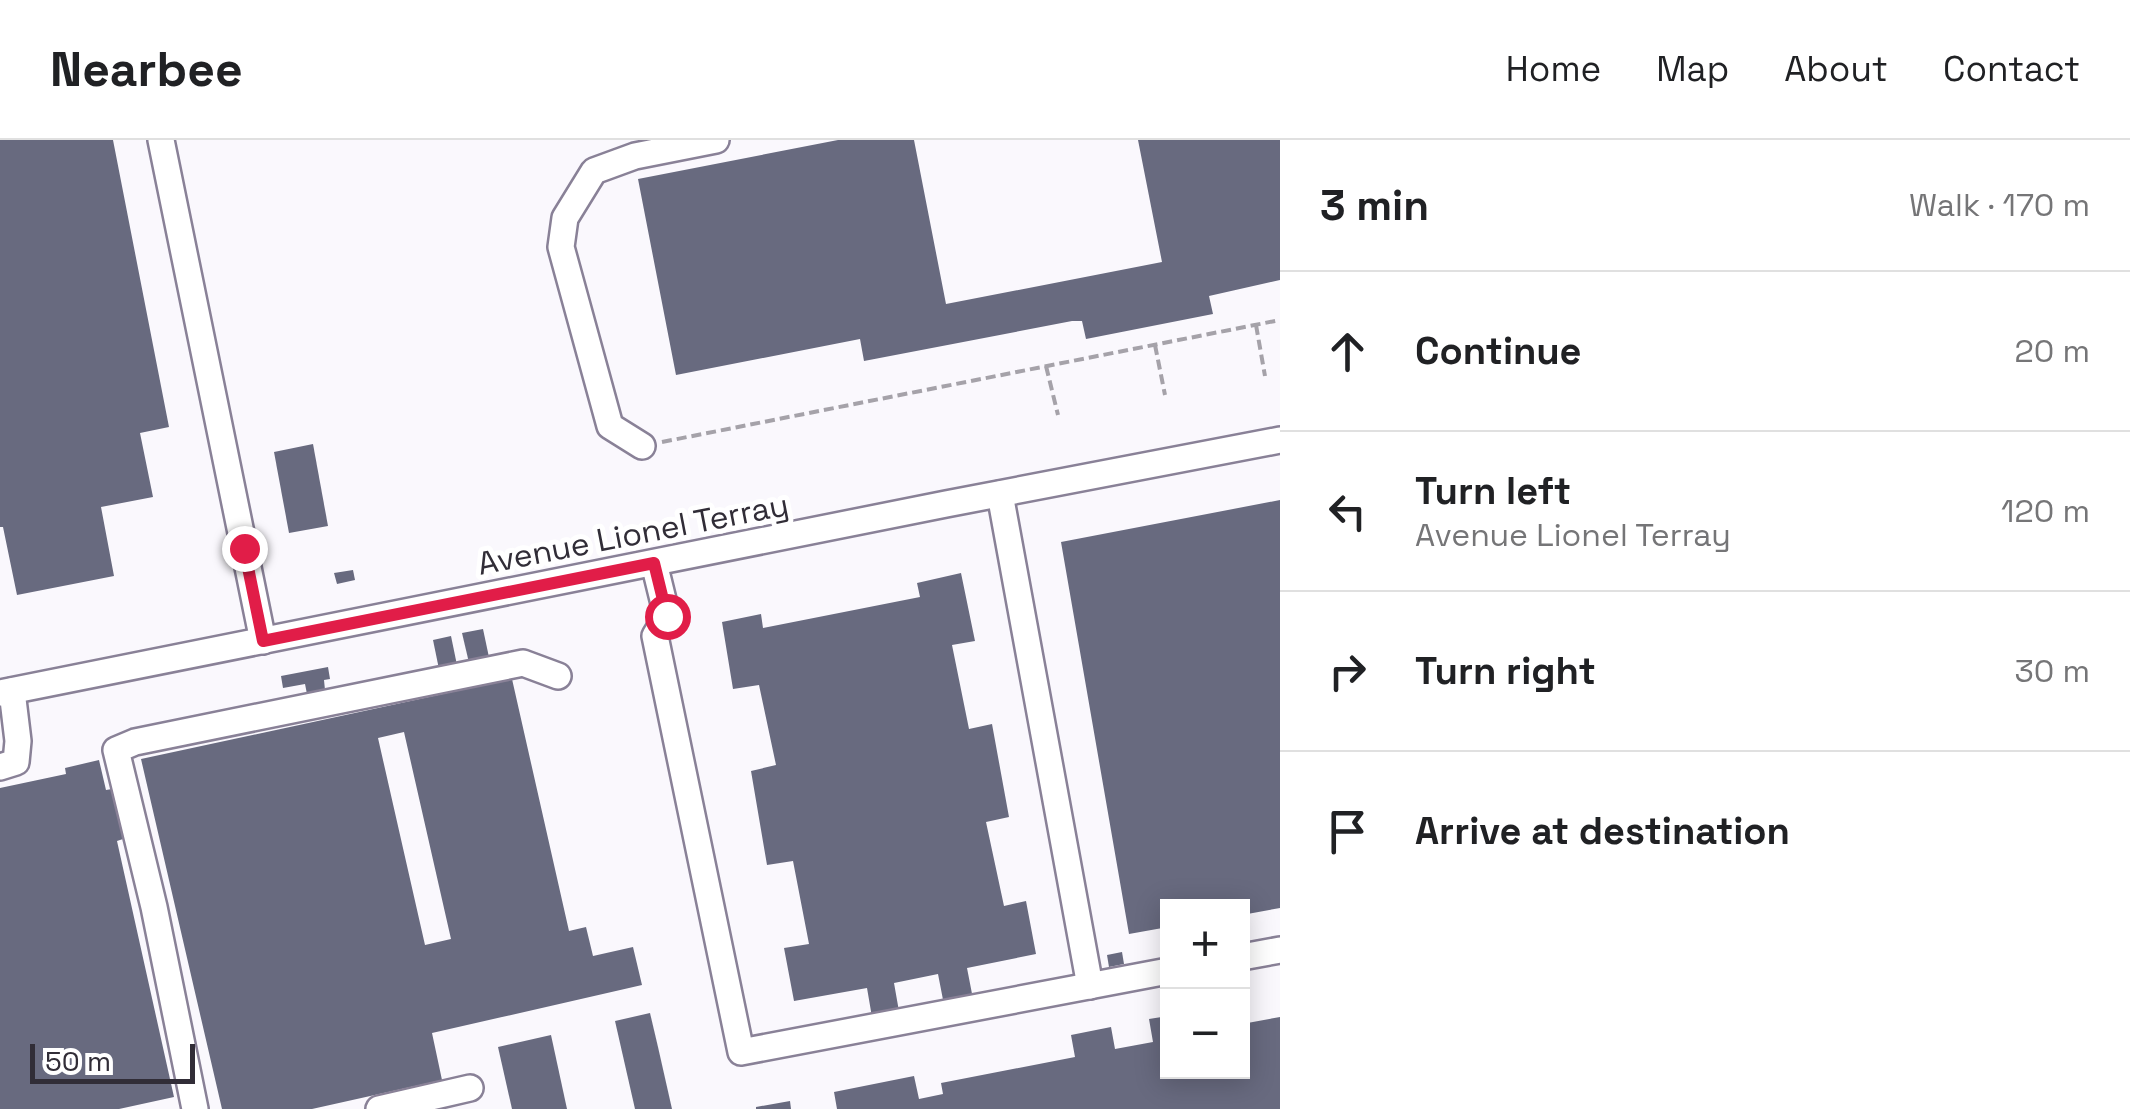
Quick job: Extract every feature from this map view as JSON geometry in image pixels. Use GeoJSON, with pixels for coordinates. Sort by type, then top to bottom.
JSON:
{"type":"FeatureCollection","features":[{"type":"Feature","properties":{"kind":"street"},"geometry":{"type":"LineString","coordinates":[[161,140],[263,641]]}},
{"type":"Feature","properties":{"kind":"street"},"geometry":{"type":"LineString","coordinates":[[642,446],[610,426],[562,247],[565,218],[587,178],[605,165],[716,140]]}},
{"type":"Feature","properties":{"kind":"street","name":"Avenue Lionel Terray"},"geometry":{"type":"LineString","coordinates":[[6,692],[1280,440]]}},
{"type":"Feature","properties":{"kind":"street"},"geometry":{"type":"LineString","coordinates":[[1000,494],[1090,986]]}},
{"type":"Feature","properties":{"kind":"street"},"geometry":{"type":"LineString","coordinates":[[654,563],[667,616],[655,636],[741,1052],[1160,973]]}},
{"type":"Feature","properties":{"kind":"street"},"geometry":{"type":"LineString","coordinates":[[195,1109],[154,906],[116,750],[135,742],[522,663],[558,676]]}},
{"type":"Feature","properties":{"kind":"street"},"geometry":{"type":"LineString","coordinates":[[0,768],[16,762],[18,741],[6,692]]}},
{"type":"Feature","properties":{"kind":"street"},"geometry":{"type":"LineString","coordinates":[[1250,956],[1280,950]]}},
{"type":"Feature","properties":{"kind":"street"},"geometry":{"type":"LineString","coordinates":[[379,1109],[470,1088]]}},
{"type":"Feature","properties":{"kind":"path"},"geometry":{"type":"LineString","coordinates":[[642,446],[1280,320]]}},
{"type":"Feature","properties":{"kind":"path"},"geometry":{"type":"LineString","coordinates":[[1256,325],[1265,376]]}},
{"type":"Feature","properties":{"kind":"path"},"geometry":{"type":"LineString","coordinates":[[1155,345],[1166,395]]}},
{"type":"Feature","properties":{"kind":"path"},"geometry":{"type":"LineString","coordinates":[[1046,366],[1058,415]]}},
{"type":"Feature","properties":{"kind":"building"},"geometry":{"type":"Polygon","coordinates":[[[0,140],[113,140],[169,427],[140,433],[153,497],[101,507],[114,576],[17,595],[0,527],[0,140]]]}},
{"type":"Feature","properties":{"kind":"building"},"geometry":{"type":"Polygon","coordinates":[[[838,140],[914,140],[946,304],[1162,262],[1138,140],[1280,140],[1280,280],[1209,296],[1213,314],[1086,339],[1082,321],[1072,321],[864,361],[860,339],[676,375],[638,179],[838,140]]]}},
{"type":"Feature","properties":{"kind":"building"},"geometry":{"type":"Polygon","coordinates":[[[313,444],[328,526],[289,533],[274,452],[313,444]]]}},
{"type":"Feature","properties":{"kind":"building"},"geometry":{"type":"Polygon","coordinates":[[[1280,500],[1280,908],[1250,914],[1250,899],[1160,899],[1160,928],[1129,934],[1061,542],[1280,500]]]}},
{"type":"Feature","properties":{"kind":"building"},"geometry":{"type":"Polygon","coordinates":[[[353,570],[355,580],[337,584],[334,573],[353,570]]]}},
{"type":"Feature","properties":{"kind":"building"},"geometry":{"type":"Polygon","coordinates":[[[961,573],[975,641],[952,645],[969,729],[992,724],[1009,817],[986,822],[1004,906],[1026,901],[1036,954],[967,968],[974,1004],[945,1010],[938,974],[894,983],[900,1017],[873,1023],[867,988],[794,1001],[784,948],[809,944],[793,861],[767,865],[751,771],[776,765],[759,685],[733,689],[722,622],[761,614],[763,628],[920,597],[917,583],[961,573]]]}},
{"type":"Feature","properties":{"kind":"building"},"geometry":{"type":"Polygon","coordinates":[[[483,629],[490,662],[470,667],[462,633],[483,629]]]}},
{"type":"Feature","properties":{"kind":"building"},"geometry":{"type":"Polygon","coordinates":[[[451,636],[458,670],[440,674],[433,640],[451,636]]]}},
{"type":"Feature","properties":{"kind":"building"},"geometry":{"type":"Polygon","coordinates":[[[328,667],[330,679],[324,680],[325,690],[307,694],[305,684],[283,688],[281,676],[328,667]]]}},
{"type":"Feature","properties":{"kind":"building"},"geometry":{"type":"Polygon","coordinates":[[[512,679],[569,931],[586,927],[593,956],[633,947],[642,985],[432,1033],[442,1080],[312,1109],[222,1109],[141,759],[512,679]],[[404,732],[378,738],[425,945],[451,939],[404,732]]]}},
{"type":"Feature","properties":{"kind":"building"},"geometry":{"type":"Polygon","coordinates":[[[99,760],[106,790],[112,789],[123,839],[117,841],[174,1097],[119,1109],[0,1109],[0,788],[66,774],[65,768],[99,760]]]}},
{"type":"Feature","properties":{"kind":"building"},"geometry":{"type":"Polygon","coordinates":[[[1122,952],[1124,964],[1109,967],[1107,955],[1122,952]]]}},
{"type":"Feature","properties":{"kind":"building"},"geometry":{"type":"Polygon","coordinates":[[[650,1013],[672,1109],[635,1109],[615,1021],[650,1013]]]}},
{"type":"Feature","properties":{"kind":"building"},"geometry":{"type":"Polygon","coordinates":[[[1160,1017],[1160,1079],[1250,1079],[1250,1023],[1280,1017],[1280,1109],[837,1109],[834,1092],[914,1076],[919,1099],[943,1094],[941,1083],[1075,1057],[1071,1035],[1111,1027],[1115,1049],[1153,1042],[1149,1019],[1160,1017]]]}},
{"type":"Feature","properties":{"kind":"building"},"geometry":{"type":"Polygon","coordinates":[[[551,1035],[567,1109],[512,1109],[498,1047],[551,1035]]]}},
{"type":"Feature","properties":{"kind":"building"},"geometry":{"type":"Polygon","coordinates":[[[790,1101],[791,1109],[756,1109],[756,1107],[790,1101]]]}},
{"type":"Feature","properties":{"kind":"route"},"geometry":{"type":"LineString","coordinates":[[244,548],[263,641],[654,563],[667,616]]}}]}
